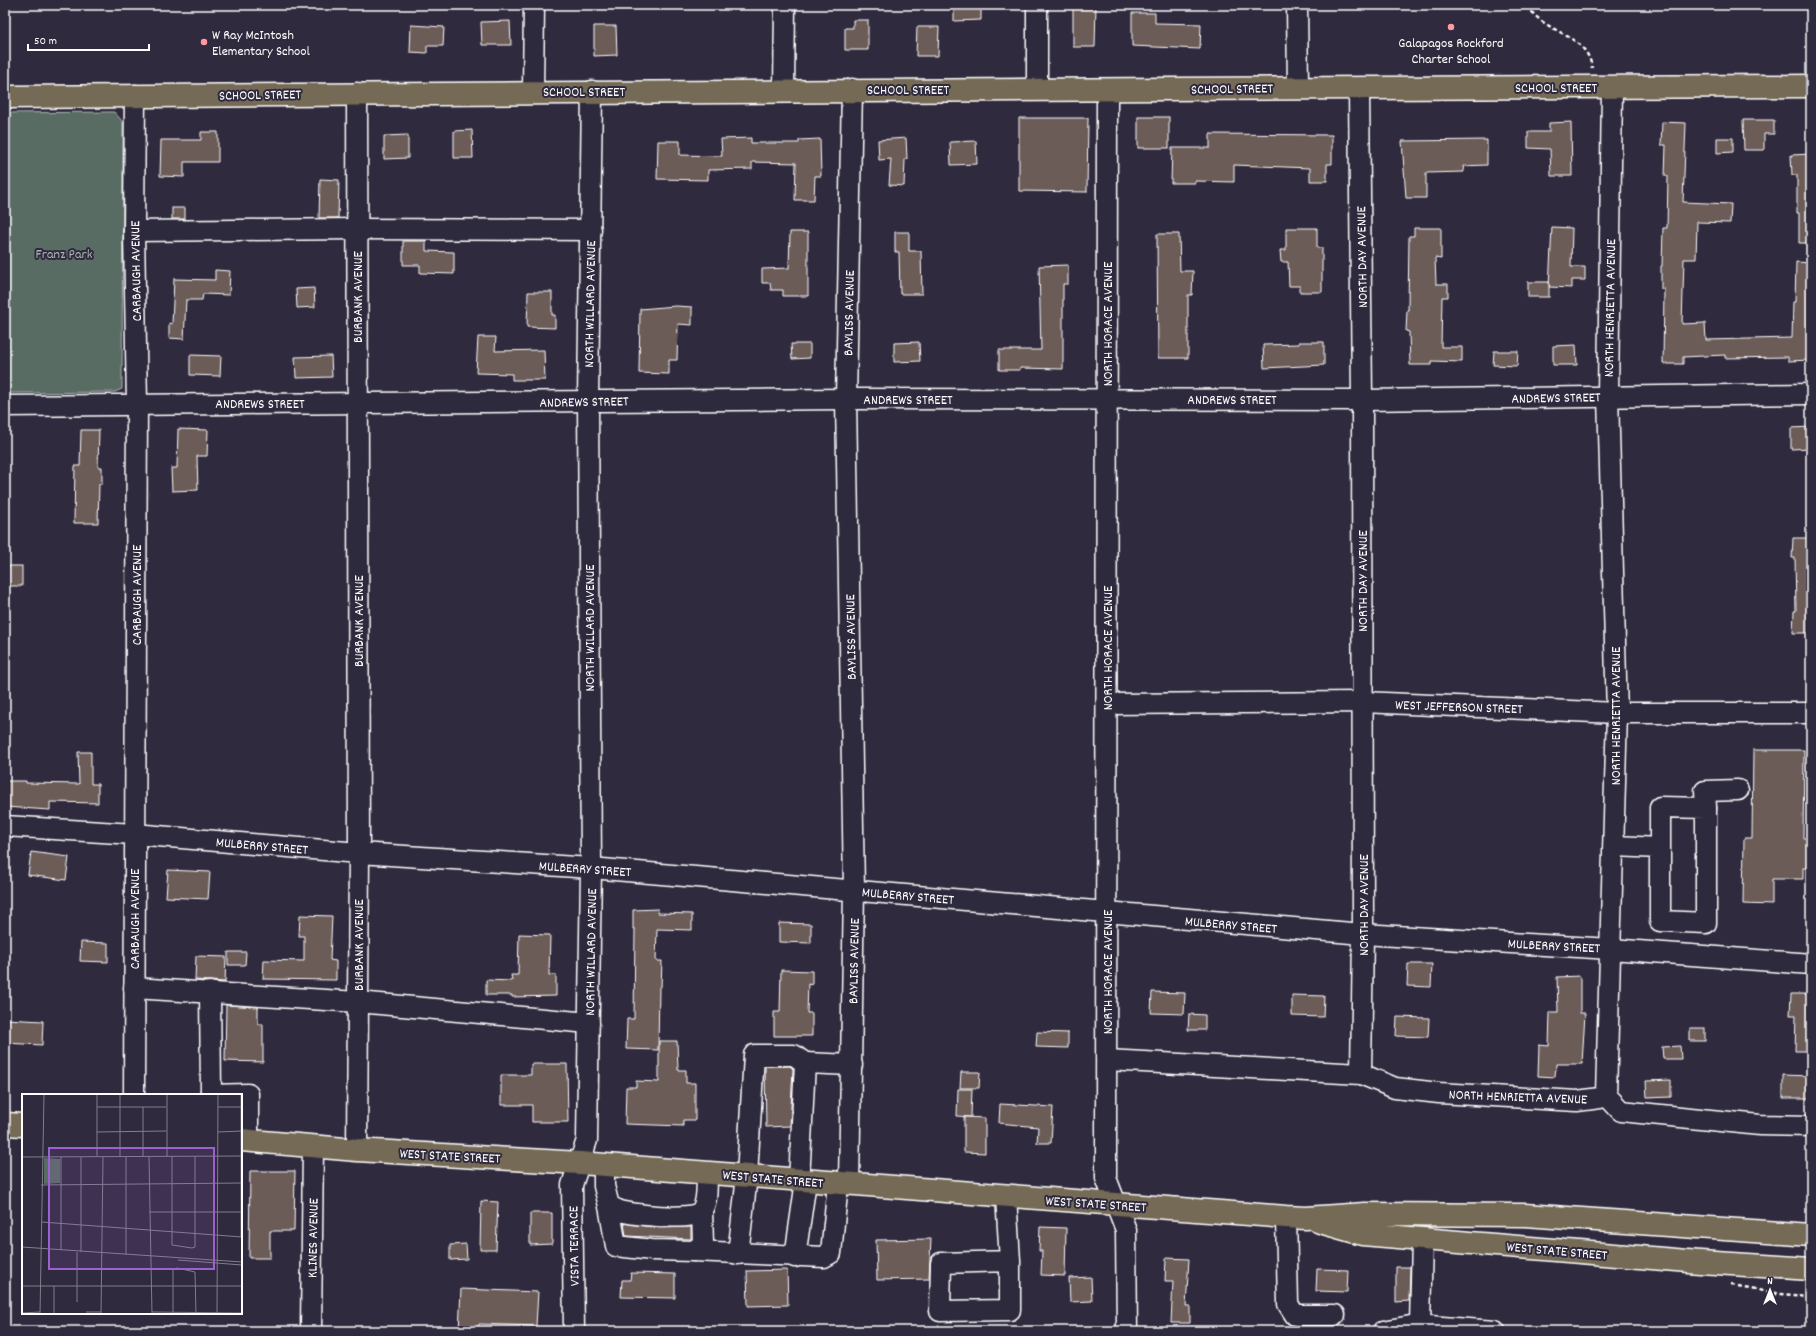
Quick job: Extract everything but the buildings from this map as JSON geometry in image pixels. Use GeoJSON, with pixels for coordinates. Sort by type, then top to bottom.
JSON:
{"type":"FeatureCollection","features":[{"type":"Feature","properties":{"kind":"main road","name":"SCHOOL STREET"},"geometry":{"type":"LineString","coordinates":[[5,97],[784,89],[1359,89],[1811,86]]}},
{"type":"Feature","properties":{"kind":"main road"},"geometry":{"type":"LineString","coordinates":[[5,1124],[22,1125]]}},
{"type":"Feature","properties":{"kind":"main road","name":"WEST STATE STREET"},"geometry":{"type":"LineString","coordinates":[[244,1140],[357,1150],[580,1163],[802,1181],[1296,1217],[1365,1214],[1525,1215],[1811,1235]]}},
{"type":"Feature","properties":{"kind":"main road","name":"WEST STATE STREET"},"geometry":{"type":"LineString","coordinates":[[1296,1217],[1362,1234],[1811,1270]]}},
{"type":"Feature","properties":{"kind":"street"},"geometry":{"type":"LineString","coordinates":[[533,91],[534,5]]}},
{"type":"Feature","properties":{"kind":"street"},"geometry":{"type":"LineString","coordinates":[[784,89],[785,5]]}},
{"type":"Feature","properties":{"kind":"street"},"geometry":{"type":"LineString","coordinates":[[1037,5],[1037,89]]}},
{"type":"Feature","properties":{"kind":"street"},"geometry":{"type":"LineString","coordinates":[[1297,5],[1298,88]]}},
{"type":"Feature","properties":{"kind":"street","name":"NORTH HENRIETTA AVENUE"},"geometry":{"type":"LineString","coordinates":[[1107,1060],[1361,1074],[1395,1088],[1439,1093],[1577,1101],[1600,1098],[1606,1095],[1617,713],[1608,396],[1612,87]]}},
{"type":"Feature","properties":{"kind":"street","name":"BAYLISS AVENUE"},"geometry":{"type":"LineString","coordinates":[[609,1206],[616,1246],[652,1250],[795,1257],[824,1257],[831,1252],[844,1184],[852,1065],[854,890],[846,399],[852,89]]}},
{"type":"Feature","properties":{"kind":"street","name":"NORTH HORACE AVENUE"},"geometry":{"type":"LineString","coordinates":[[1107,89],[1106,1178],[1126,1230],[1127,1331]]}},
{"type":"Feature","properties":{"kind":"street","name":"NORTH DAY AVENUE"},"geometry":{"type":"LineString","coordinates":[[1359,89],[1364,934],[1361,1074]]}},
{"type":"Feature","properties":{"kind":"street","name":"NORTH WILLARD AVENUE"},"geometry":{"type":"LineString","coordinates":[[580,1163],[587,1140],[591,868],[588,401],[592,91]]}},
{"type":"Feature","properties":{"kind":"street","name":"BURBANK AVENUE"},"geometry":{"type":"LineString","coordinates":[[356,93],[359,853],[357,1150]]}},
{"type":"Feature","properties":{"kind":"street","name":"CARBAUGH AVENUE"},"geometry":{"type":"LineString","coordinates":[[134,1094],[137,404],[134,231],[135,95]]}},
{"type":"Feature","properties":{"kind":"street"},"geometry":{"type":"LineString","coordinates":[[134,231],[357,229],[591,230]]}},
{"type":"Feature","properties":{"kind":"street","name":"ANDREWS STREET"},"geometry":{"type":"LineString","coordinates":[[5,406],[846,399],[1362,400],[1811,394]]}},
{"type":"Feature","properties":{"kind":"street","name":"WEST JEFFERSON STREET"},"geometry":{"type":"LineString","coordinates":[[1107,704],[1362,702],[1617,713],[1811,713]]}},
{"type":"Feature","properties":{"kind":"street"},"geometry":{"type":"LineString","coordinates":[[1706,808],[1660,807],[1660,921],[1706,923],[1706,808],[1705,791],[1738,790]]}},
{"type":"Feature","properties":{"kind":"street","name":"MULBERRY STREET"},"geometry":{"type":"LineString","coordinates":[[5,826],[134,834],[359,853],[591,868],[1364,934],[1611,949],[1811,964]]}},
{"type":"Feature","properties":{"kind":"street"},"geometry":{"type":"LineString","coordinates":[[1614,846],[1660,848]]}},
{"type":"Feature","properties":{"kind":"street"},"geometry":{"type":"LineString","coordinates":[[134,988],[358,1002],[589,1023]]}},
{"type":"Feature","properties":{"kind":"street"},"geometry":{"type":"LineString","coordinates":[[210,992],[210,1094],[248,1094],[244,1140]]}},
{"type":"Feature","properties":{"kind":"street"},"geometry":{"type":"LineString","coordinates":[[738,1254],[747,1176],[754,1055],[794,1055],[805,1063],[852,1065]]}},
{"type":"Feature","properties":{"kind":"street"},"geometry":{"type":"LineString","coordinates":[[795,1257],[802,1181],[805,1063]]}},
{"type":"Feature","properties":{"kind":"street"},"geometry":{"type":"LineString","coordinates":[[1606,1095],[1621,1111],[1760,1125],[1811,1126]]}},
{"type":"Feature","properties":{"kind":"street","name":"KLINES AVENUE"},"geometry":{"type":"LineString","coordinates":[[311,1331],[313,1146]]}},
{"type":"Feature","properties":{"kind":"street","name":"VISTA TERRACE"},"geometry":{"type":"LineString","coordinates":[[574,1331],[572,1185],[580,1163]]}},
{"type":"Feature","properties":{"kind":"street"},"geometry":{"type":"LineString","coordinates":[[604,1165],[604,1186],[609,1206],[618,1211],[638,1214],[686,1217],[697,1215],[702,1211]]}},
{"type":"Feature","properties":{"kind":"street"},"geometry":{"type":"LineString","coordinates":[[694,1251],[703,1244],[702,1211],[705,1204],[707,1173]]}},
{"type":"Feature","properties":{"kind":"street"},"geometry":{"type":"LineString","coordinates":[[1006,1196],[1010,1261]]}},
{"type":"Feature","properties":{"kind":"street"},"geometry":{"type":"LineString","coordinates":[[1296,1217],[1288,1304],[1295,1315],[1335,1315]]}},
{"type":"Feature","properties":{"kind":"street"},"geometry":{"type":"LineString","coordinates":[[1420,1325],[1422,1238]]}},
{"type":"Feature","properties":{"kind":"street"},"geometry":{"type":"LineString","coordinates":[[1383,1331],[1399,1327],[1420,1325],[1495,1331]]}},
{"type":"Feature","properties":{"kind":"path"},"geometry":{"type":"LineString","coordinates":[[1528,5],[1541,20],[1578,43],[1591,62],[1593,70]]}},
{"type":"Feature","properties":{"kind":"green space","name":"Franz Park"},"geometry":{"type":"Polygon","coordinates":[[[114,112],[123,122],[122,389],[115,392],[5,393],[5,113],[114,112]]]}},
{"type":"Feature","properties":{"kind":"place","name":"Galapagos Rockford Charter School"},"geometry":{"type":"Point","coordinates":[1451,27]}},
{"type":"Feature","properties":{"kind":"place","name":"W Ray McIntosh Elementary School"},"geometry":{"type":"Point","coordinates":[204,42]}}]}
